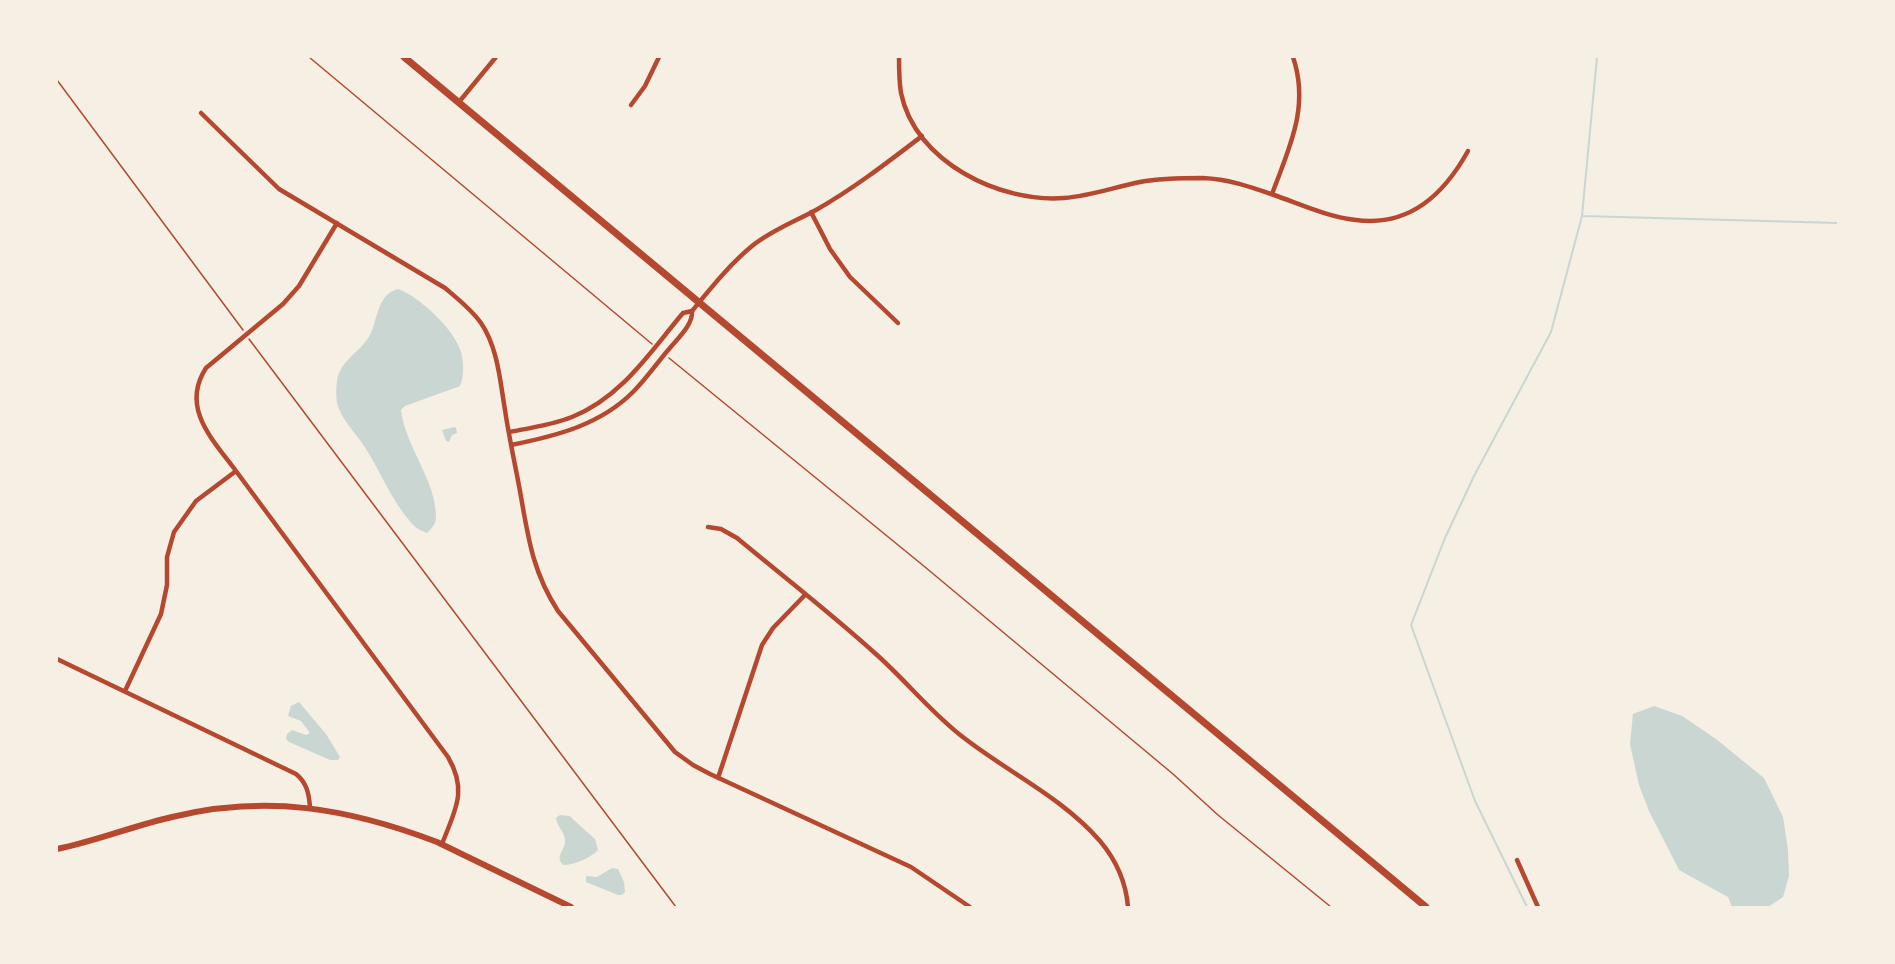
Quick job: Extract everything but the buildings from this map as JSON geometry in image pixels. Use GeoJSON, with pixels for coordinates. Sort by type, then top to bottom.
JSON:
{"type":"FeatureCollection","features":[{"type":"Feature","properties":{"kind":"main road"},"geometry":{"type":"LineString","coordinates":[[404,57],[1426,907]]}},
{"type":"Feature","properties":{"kind":"street"},"geometry":{"type":"LineString","coordinates":[[459,102],[496,57]]}},
{"type":"Feature","properties":{"kind":"street"},"geometry":{"type":"LineString","coordinates":[[632,105],[660,57]]}},
{"type":"Feature","properties":{"kind":"street"},"geometry":{"type":"LineString","coordinates":[[899,57],[902,94],[907,109],[922,136],[945,159],[969,177],[998,190],[1032,197],[1065,198],[1171,178],[1222,180],[1250,186],[1338,217],[1357,220],[1388,219],[1409,212],[1430,200],[1451,180],[1468,151]]}},
{"type":"Feature","properties":{"kind":"street"},"geometry":{"type":"LineString","coordinates":[[1272,194],[1300,110],[1300,86],[1293,57]]}},
{"type":"Feature","properties":{"kind":"street"},"geometry":{"type":"LineString","coordinates":[[201,114],[279,189],[445,288],[465,304],[481,323],[489,338],[499,370],[531,550],[547,594],[558,611],[675,752],[693,765],[718,778],[911,867],[970,907]]}},
{"type":"Feature","properties":{"kind":"street"},"geometry":{"type":"LineString","coordinates":[[509,432],[572,417],[592,407],[633,375],[684,313],[692,311],[728,268],[751,247],[771,232],[811,212],[870,175],[922,136]]}},
{"type":"Feature","properties":{"kind":"street"},"geometry":{"type":"LineString","coordinates":[[811,212],[830,249],[850,277],[898,323]]}},
{"type":"Feature","properties":{"kind":"street"},"geometry":{"type":"LineString","coordinates":[[337,223],[299,286],[283,303],[211,364],[201,376],[196,397],[198,414],[204,427],[456,770],[459,786],[458,805],[442,844]]}},
{"type":"Feature","properties":{"kind":"street"},"geometry":{"type":"LineString","coordinates":[[512,445],[563,433],[616,407],[642,382],[692,318],[692,311]]}},
{"type":"Feature","properties":{"kind":"street"},"geometry":{"type":"LineString","coordinates":[[633,375],[642,382]]}},
{"type":"Feature","properties":{"kind":"street"},"geometry":{"type":"LineString","coordinates":[[592,407],[598,417]]}},
{"type":"Feature","properties":{"kind":"street"},"geometry":{"type":"LineString","coordinates":[[125,691],[161,614],[166,585],[167,556],[174,532],[196,501],[236,471]]}},
{"type":"Feature","properties":{"kind":"street"},"geometry":{"type":"LineString","coordinates":[[708,527],[721,529],[737,538],[878,656],[956,732],[1048,795],[1093,834],[1118,869],[1125,885],[1128,907]]}},
{"type":"Feature","properties":{"kind":"street"},"geometry":{"type":"LineString","coordinates":[[718,778],[762,645],[773,628],[806,595]]}},
{"type":"Feature","properties":{"kind":"street"},"geometry":{"type":"LineString","coordinates":[[57,659],[296,774],[308,790],[310,807]]}},
{"type":"Feature","properties":{"kind":"street"},"geometry":{"type":"LineString","coordinates":[[57,849],[174,816],[198,812],[249,806],[310,807],[369,818],[442,844],[571,907]]}},
{"type":"Feature","properties":{"kind":"street"},"geometry":{"type":"LineString","coordinates":[[1517,860],[1538,907]]}},
{"type":"Feature","properties":{"kind":"path"},"geometry":{"type":"LineString","coordinates":[[309,57],[652,344]]}},
{"type":"Feature","properties":{"kind":"path"},"geometry":{"type":"LineString","coordinates":[[57,80],[243,330]]}},
{"type":"Feature","properties":{"kind":"path"},"geometry":{"type":"LineString","coordinates":[[249,338],[676,907]]}},
{"type":"Feature","properties":{"kind":"path"},"geometry":{"type":"LineString","coordinates":[[667,356],[925,567],[1331,907]]}},
{"type":"Feature","properties":{"kind":"shaded area"},"geometry":{"type":"Polygon","coordinates":[[[398,289],[426,306],[444,324],[457,343],[463,360],[460,386],[405,406],[401,410],[408,437],[426,476],[435,503],[435,522],[427,533],[415,526],[402,511],[370,455],[339,409],[337,400],[337,381],[342,367],[371,333],[386,296],[398,289]]]}},
{"type":"Feature","properties":{"kind":"shaded area"},"geometry":{"type":"Polygon","coordinates":[[[454,427],[457,433],[452,435],[449,442],[446,441],[442,430],[454,427]]]}},
{"type":"Feature","properties":{"kind":"shaded area"},"geometry":{"type":"Polygon","coordinates":[[[299,702],[326,734],[340,757],[338,760],[330,760],[286,739],[287,734],[292,730],[306,735],[310,733],[301,721],[288,716],[291,706],[299,702]]]}},
{"type":"Feature","properties":{"kind":"shaded area"},"geometry":{"type":"Polygon","coordinates":[[[1654,706],[1682,716],[1716,739],[1764,778],[1783,817],[1789,876],[1783,897],[1768,907],[1732,907],[1728,897],[1679,870],[1649,811],[1639,785],[1630,744],[1633,714],[1654,706]]]}},
{"type":"Feature","properties":{"kind":"shaded area"},"geometry":{"type":"Polygon","coordinates":[[[560,815],[570,816],[595,839],[598,850],[582,860],[563,865],[560,856],[565,839],[556,818],[560,815]]]}},
{"type":"Feature","properties":{"kind":"shaded area"},"geometry":{"type":"Polygon","coordinates":[[[612,868],[618,869],[624,882],[625,892],[622,895],[586,882],[586,876],[597,877],[612,868]]]}},
{"type":"Feature","properties":{"kind":"waterway"},"geometry":{"type":"LineString","coordinates":[[1527,907],[1475,801],[1411,625],[1445,538],[1474,476],[1551,332],[1582,216],[1597,57]]}},
{"type":"Feature","properties":{"kind":"waterway"},"geometry":{"type":"LineString","coordinates":[[1583,216],[1838,223]]}}]}
